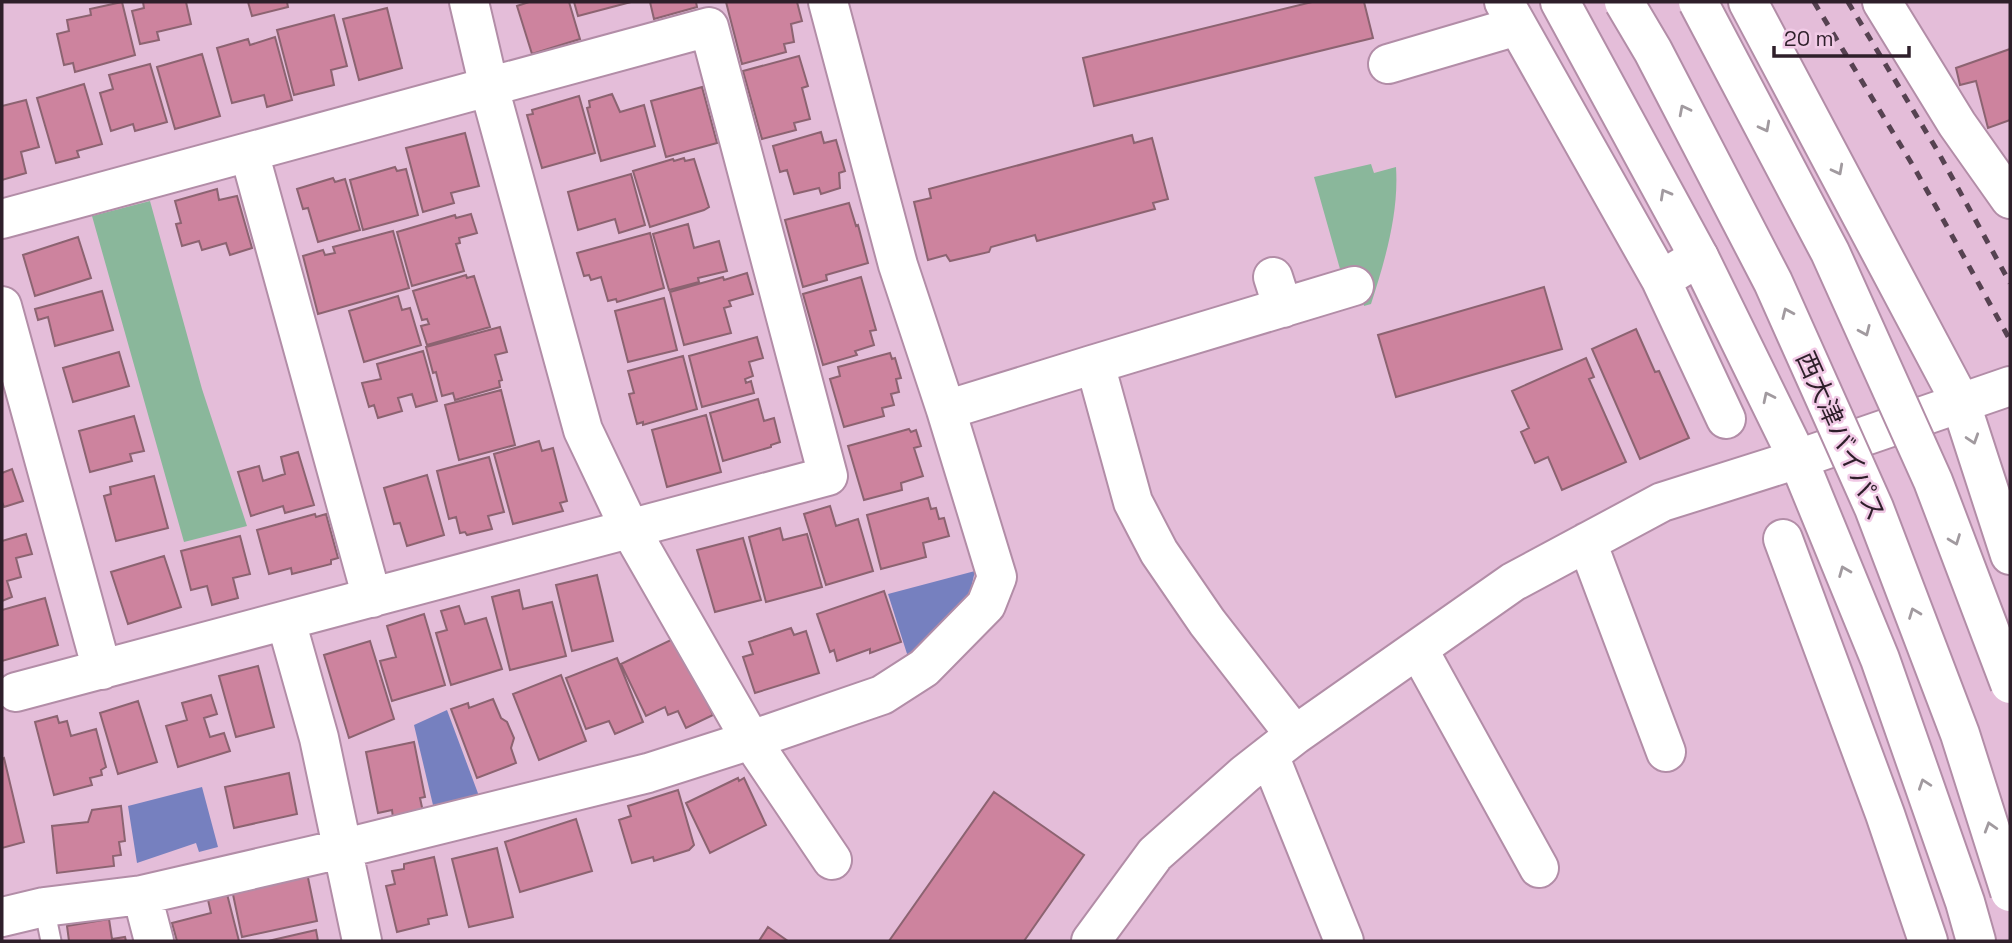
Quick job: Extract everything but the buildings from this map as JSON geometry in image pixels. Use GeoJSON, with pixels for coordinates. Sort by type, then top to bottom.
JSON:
{"type":"FeatureCollection","features":[{"type":"Feature","properties":{"kind":"main road"},"geometry":{"type":"LineString","coordinates":[[469,2],[489,86],[583,430],[631,529],[751,740],[832,860]]}},
{"type":"Feature","properties":{"kind":"main road"},"geometry":{"type":"LineString","coordinates":[[2,917],[48,924],[142,895],[648,773],[882,695],[924,667],[986,605],[997,578],[898,265],[828,2]]}},
{"type":"Feature","properties":{"kind":"main road"},"geometry":{"type":"LineString","coordinates":[[1560,2],[1699,257],[1798,459],[1880,659],[1965,902],[1976,941]]}},
{"type":"Feature","properties":{"kind":"main road","name":"西大津バイパス"},"geometry":{"type":"LineString","coordinates":[[1624,2],[1653,51],[1773,282],[1874,508],[1960,734],[2010,892]]}},
{"type":"Feature","properties":{"kind":"main road"},"geometry":{"type":"LineString","coordinates":[[1698,2],[1830,252],[1933,481],[2010,684]]}},
{"type":"Feature","properties":{"kind":"main road"},"geometry":{"type":"LineString","coordinates":[[1748,2],[1961,401],[2010,555]]}},
{"type":"Feature","properties":{"kind":"main road"},"geometry":{"type":"LineString","coordinates":[[1882,2],[1957,124],[2010,199]]}},
{"type":"Feature","properties":{"kind":"main road"},"geometry":{"type":"LineString","coordinates":[[1388,64],[1511,14],[1661,280],[1726,419]]}},
{"type":"Feature","properties":{"kind":"main road"},"geometry":{"type":"LineString","coordinates":[[2,219],[709,27],[828,476],[16,692]]}},
{"type":"Feature","properties":{"kind":"main road"},"geometry":{"type":"LineString","coordinates":[[248,152],[372,598]]}},
{"type":"Feature","properties":{"kind":"main road"},"geometry":{"type":"LineString","coordinates":[[1661,280],[1699,257]]}},
{"type":"Feature","properties":{"kind":"main road"},"geometry":{"type":"LineString","coordinates":[[946,410],[1095,364],[1278,293],[1354,286]]}},
{"type":"Feature","properties":{"kind":"main road"},"geometry":{"type":"LineString","coordinates":[[2,306],[102,670]]}},
{"type":"Feature","properties":{"kind":"main road"},"geometry":{"type":"LineString","coordinates":[[1095,364],[1133,502],[1159,552],[1207,622],[1282,745],[1344,941]]}},
{"type":"Feature","properties":{"kind":"main road"},"geometry":{"type":"LineString","coordinates":[[1091,941],[1155,854],[1282,745],[1513,582],[1662,502],[1798,459],[2010,386]]}},
{"type":"Feature","properties":{"kind":"main road"},"geometry":{"type":"LineString","coordinates":[[1783,539],[1885,814],[1928,941]]}},
{"type":"Feature","properties":{"kind":"main road"},"geometry":{"type":"LineString","coordinates":[[1587,542],[1666,752]]}},
{"type":"Feature","properties":{"kind":"main road"},"geometry":{"type":"LineString","coordinates":[[286,621],[319,738],[362,941]]}},
{"type":"Feature","properties":{"kind":"main road"},"geometry":{"type":"LineString","coordinates":[[1418,649],[1539,868]]}},
{"type":"Feature","properties":{"kind":"main road"},"geometry":{"type":"LineString","coordinates":[[1833,674],[1880,659]]}},
{"type":"Feature","properties":{"kind":"main road"},"geometry":{"type":"LineString","coordinates":[[142,895],[154,941]]}},
{"type":"Feature","properties":{"kind":"green space"},"geometry":{"type":"Polygon","coordinates":[[[1371,164],[1374,173],[1396,167],[1396,185],[1386,254],[1371,304],[1364,306],[1355,266],[1340,269],[1314,177],[1371,164]]]}},
{"type":"Feature","properties":{"kind":"green space"},"geometry":{"type":"Polygon","coordinates":[[[150,201],[202,389],[247,526],[184,542],[92,216],[150,201]]]}},
{"type":"Feature","properties":{"kind":"water"},"geometry":{"type":"Polygon","coordinates":[[[975,571],[969,597],[908,657],[888,594],[975,571]]]}},
{"type":"Feature","properties":{"kind":"water"},"geometry":{"type":"Polygon","coordinates":[[[447,710],[479,796],[433,805],[414,725],[447,710]]]}},
{"type":"Feature","properties":{"kind":"water"},"geometry":{"type":"Polygon","coordinates":[[[202,787],[218,847],[199,852],[196,843],[137,863],[128,806],[202,787]]]}},
{"type":"Feature","properties":{"kind":"railway"},"geometry":{"type":"LineString","coordinates":[[1814,2],[1915,169],[2010,340]]}},
{"type":"Feature","properties":{"kind":"railway"},"geometry":{"type":"LineString","coordinates":[[1848,2],[1937,150],[2010,283]]}}]}
